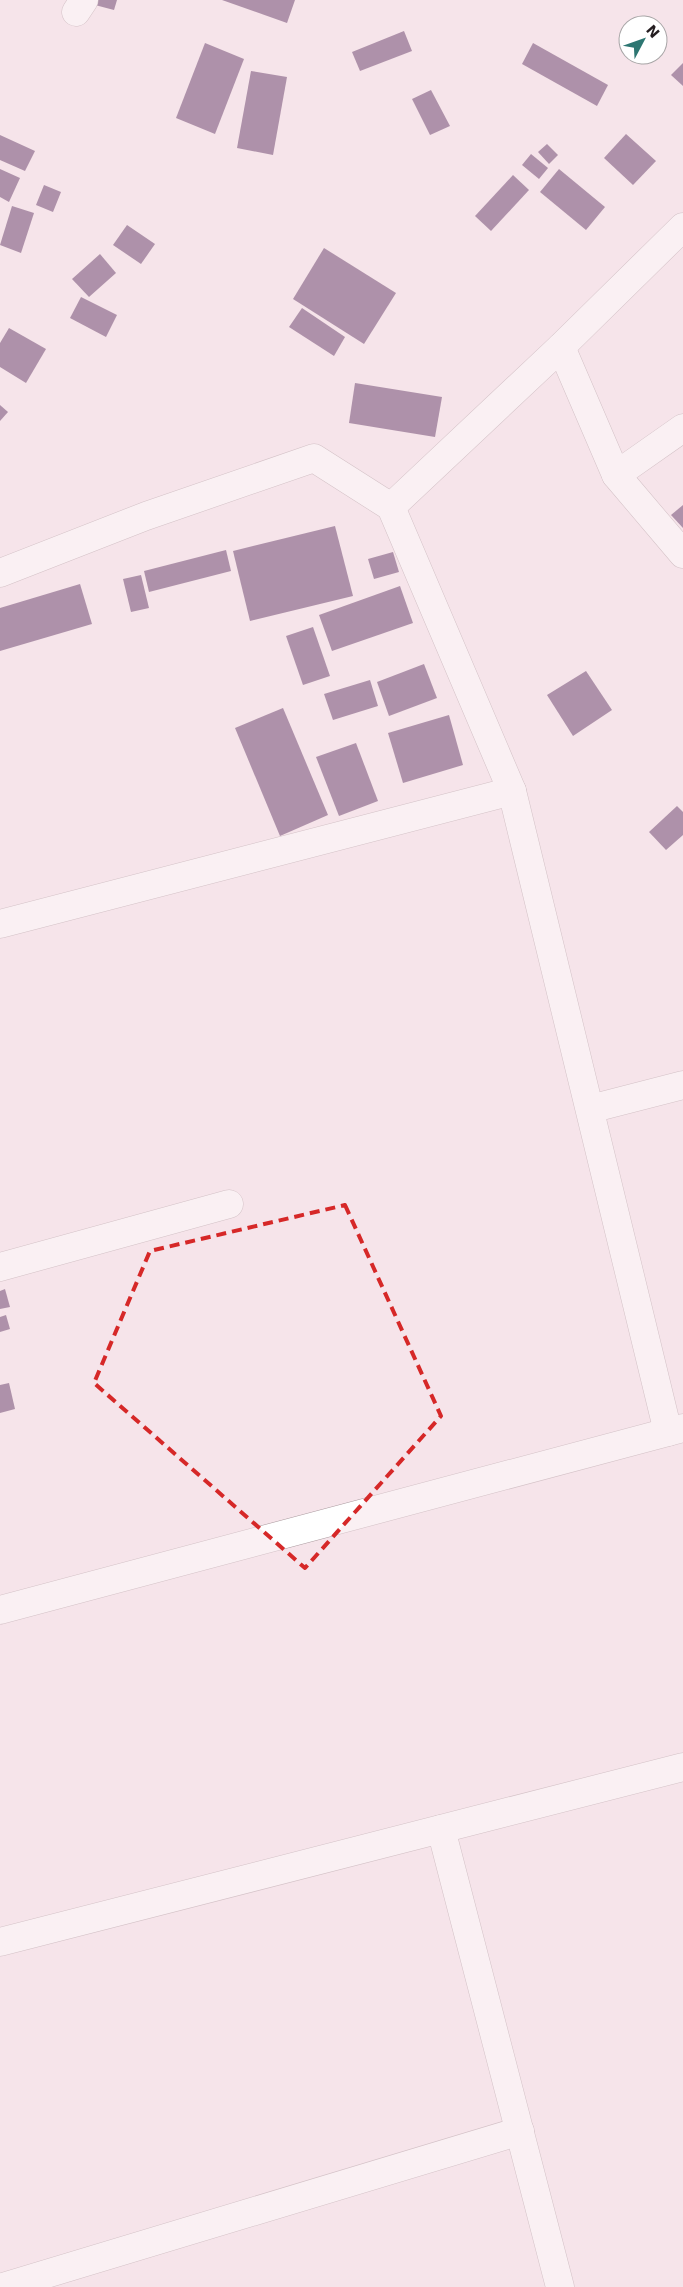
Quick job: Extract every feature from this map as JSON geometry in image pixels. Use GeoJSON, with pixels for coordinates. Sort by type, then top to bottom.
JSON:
{"type":"FeatureCollection","features":[{"type":"Feature","properties":{"kind":"street"},"geometry":{"type":"LineString","coordinates":[[391,507],[561,347],[683,227]]}},
{"type":"Feature","properties":{"kind":"street"},"geometry":{"type":"LineString","coordinates":[[561,347],[616,475],[683,554]]}},
{"type":"Feature","properties":{"kind":"street"},"geometry":{"type":"LineString","coordinates":[[616,475],[683,428]]}},
{"type":"Feature","properties":{"kind":"street"},"geometry":{"type":"LineString","coordinates":[[0,573],[146,516],[314,458],[391,507],[512,791],[590,1109],[675,1430],[0,1610]]}},
{"type":"Feature","properties":{"kind":"street"},"geometry":{"type":"LineString","coordinates":[[0,924],[512,791]]}},
{"type":"Feature","properties":{"kind":"street"},"geometry":{"type":"LineString","coordinates":[[590,1109],[683,1085]]}},
{"type":"Feature","properties":{"kind":"street"},"geometry":{"type":"LineString","coordinates":[[0,1268],[229,1204]]}},
{"type":"Feature","properties":{"kind":"street"},"geometry":{"type":"LineString","coordinates":[[0,1942],[683,1767]]}},
{"type":"Feature","properties":{"kind":"street"},"geometry":{"type":"LineString","coordinates":[[441,1829],[560,2287]]}},
{"type":"Feature","properties":{"kind":"street"},"geometry":{"type":"LineString","coordinates":[[3,2287],[520,2131]]}},
{"type":"Feature","properties":{"kind":"highlighted area"},"geometry":{"type":"Polygon","coordinates":[[[345,1205],[441,1416],[305,1568],[94,1383],[150,1251],[345,1205]]]}},
{"type":"Feature","properties":{"kind":"building"},"geometry":{"type":"Polygon","coordinates":[[[96,0],[117,0],[114,10],[95,5],[96,0]]]}},
{"type":"Feature","properties":{"kind":"building"},"geometry":{"type":"Polygon","coordinates":[[[222,0],[295,0],[287,23],[222,0]]]}},
{"type":"Feature","properties":{"kind":"building"},"geometry":{"type":"Polygon","coordinates":[[[404,31],[412,51],[360,71],[352,52],[404,31]]]}},
{"type":"Feature","properties":{"kind":"building"},"geometry":{"type":"Polygon","coordinates":[[[205,43],[244,59],[215,134],[176,118],[205,43]]]}},
{"type":"Feature","properties":{"kind":"building"},"geometry":{"type":"Polygon","coordinates":[[[533,43],[608,85],[597,106],[522,64],[533,43]]]}},
{"type":"Feature","properties":{"kind":"building"},"geometry":{"type":"Polygon","coordinates":[[[683,63],[683,86],[671,75],[683,63]]]}},
{"type":"Feature","properties":{"kind":"building"},"geometry":{"type":"Polygon","coordinates":[[[251,71],[287,77],[273,155],[237,148],[251,71]]]}},
{"type":"Feature","properties":{"kind":"building"},"geometry":{"type":"Polygon","coordinates":[[[431,90],[450,126],[430,135],[412,99],[431,90]]]}},
{"type":"Feature","properties":{"kind":"building"},"geometry":{"type":"Polygon","coordinates":[[[626,134],[656,161],[633,185],[604,158],[626,134]]]}},
{"type":"Feature","properties":{"kind":"building"},"geometry":{"type":"Polygon","coordinates":[[[0,135],[35,151],[25,171],[0,160],[0,135]]]}},
{"type":"Feature","properties":{"kind":"building"},"geometry":{"type":"Polygon","coordinates":[[[547,144],[558,155],[549,164],[538,152],[547,144]]]}},
{"type":"Feature","properties":{"kind":"building"},"geometry":{"type":"Polygon","coordinates":[[[531,154],[548,168],[539,179],[522,165],[531,154]]]}},
{"type":"Feature","properties":{"kind":"building"},"geometry":{"type":"Polygon","coordinates":[[[0,169],[20,178],[9,202],[0,197],[0,169]]]}},
{"type":"Feature","properties":{"kind":"building"},"geometry":{"type":"Polygon","coordinates":[[[559,169],[605,207],[586,230],[540,192],[559,169]]]}},
{"type":"Feature","properties":{"kind":"building"},"geometry":{"type":"Polygon","coordinates":[[[513,175],[529,190],[491,231],[475,216],[513,175]]]}},
{"type":"Feature","properties":{"kind":"building"},"geometry":{"type":"Polygon","coordinates":[[[44,185],[61,192],[53,212],[36,205],[44,185]]]}},
{"type":"Feature","properties":{"kind":"building"},"geometry":{"type":"Polygon","coordinates":[[[12,206],[34,213],[21,253],[0,245],[12,206]]]}},
{"type":"Feature","properties":{"kind":"building"},"geometry":{"type":"Polygon","coordinates":[[[127,225],[155,244],[141,264],[113,245],[127,225]]]}},
{"type":"Feature","properties":{"kind":"building"},"geometry":{"type":"Polygon","coordinates":[[[324,248],[396,293],[364,344],[293,299],[324,248]]]}},
{"type":"Feature","properties":{"kind":"building"},"geometry":{"type":"Polygon","coordinates":[[[100,254],[116,273],[89,297],[72,279],[100,254]]]}},
{"type":"Feature","properties":{"kind":"building"},"geometry":{"type":"Polygon","coordinates":[[[81,297],[117,315],[106,337],[70,318],[81,297]]]}},
{"type":"Feature","properties":{"kind":"building"},"geometry":{"type":"Polygon","coordinates":[[[302,308],[345,337],[334,356],[289,327],[302,308]]]}},
{"type":"Feature","properties":{"kind":"building"},"geometry":{"type":"Polygon","coordinates":[[[9,328],[46,349],[26,383],[0,367],[0,343],[9,328]]]}},
{"type":"Feature","properties":{"kind":"building"},"geometry":{"type":"Polygon","coordinates":[[[355,383],[442,397],[435,437],[349,423],[355,383]]]}},
{"type":"Feature","properties":{"kind":"building"},"geometry":{"type":"Polygon","coordinates":[[[0,405],[8,412],[0,421],[0,405]]]}},
{"type":"Feature","properties":{"kind":"building"},"geometry":{"type":"Polygon","coordinates":[[[683,505],[683,528],[671,515],[683,505]]]}},
{"type":"Feature","properties":{"kind":"building"},"geometry":{"type":"Polygon","coordinates":[[[335,526],[353,596],[250,621],[233,551],[335,526]]]}},
{"type":"Feature","properties":{"kind":"building"},"geometry":{"type":"Polygon","coordinates":[[[226,550],[231,571],[149,592],[144,571],[226,550]]]}},
{"type":"Feature","properties":{"kind":"building"},"geometry":{"type":"Polygon","coordinates":[[[393,552],[399,572],[374,579],[368,559],[393,552]]]}},
{"type":"Feature","properties":{"kind":"building"},"geometry":{"type":"Polygon","coordinates":[[[141,575],[149,608],[131,612],[123,579],[141,575]]]}},
{"type":"Feature","properties":{"kind":"building"},"geometry":{"type":"Polygon","coordinates":[[[80,584],[92,624],[0,651],[0,608],[80,584]]]}},
{"type":"Feature","properties":{"kind":"building"},"geometry":{"type":"Polygon","coordinates":[[[400,586],[413,623],[332,651],[319,615],[400,586]]]}},
{"type":"Feature","properties":{"kind":"building"},"geometry":{"type":"Polygon","coordinates":[[[313,627],[330,676],[303,685],[286,636],[313,627]]]}},
{"type":"Feature","properties":{"kind":"building"},"geometry":{"type":"Polygon","coordinates":[[[424,664],[437,698],[389,716],[377,682],[424,664]]]}},
{"type":"Feature","properties":{"kind":"building"},"geometry":{"type":"Polygon","coordinates":[[[586,671],[612,710],[573,736],[547,695],[586,671]]]}},
{"type":"Feature","properties":{"kind":"building"},"geometry":{"type":"Polygon","coordinates":[[[370,680],[378,706],[333,720],[324,694],[370,680]]]}},
{"type":"Feature","properties":{"kind":"building"},"geometry":{"type":"Polygon","coordinates":[[[283,708],[328,815],[280,836],[235,728],[283,708]]]}},
{"type":"Feature","properties":{"kind":"building"},"geometry":{"type":"Polygon","coordinates":[[[449,715],[463,765],[403,783],[388,733],[449,715]]]}},
{"type":"Feature","properties":{"kind":"building"},"geometry":{"type":"Polygon","coordinates":[[[356,743],[378,801],[339,816],[316,757],[356,743]]]}},
{"type":"Feature","properties":{"kind":"building"},"geometry":{"type":"Polygon","coordinates":[[[677,806],[683,812],[683,835],[666,850],[649,832],[677,806]]]}},
{"type":"Feature","properties":{"kind":"building"},"geometry":{"type":"Polygon","coordinates":[[[5,1289],[10,1307],[0,1309],[0,1291],[5,1289]]]}},
{"type":"Feature","properties":{"kind":"building"},"geometry":{"type":"Polygon","coordinates":[[[6,1315],[10,1329],[0,1332],[0,1317],[6,1315]]]}},
{"type":"Feature","properties":{"kind":"building"},"geometry":{"type":"Polygon","coordinates":[[[9,1383],[15,1409],[0,1413],[0,1385],[9,1383]]]}}]}
